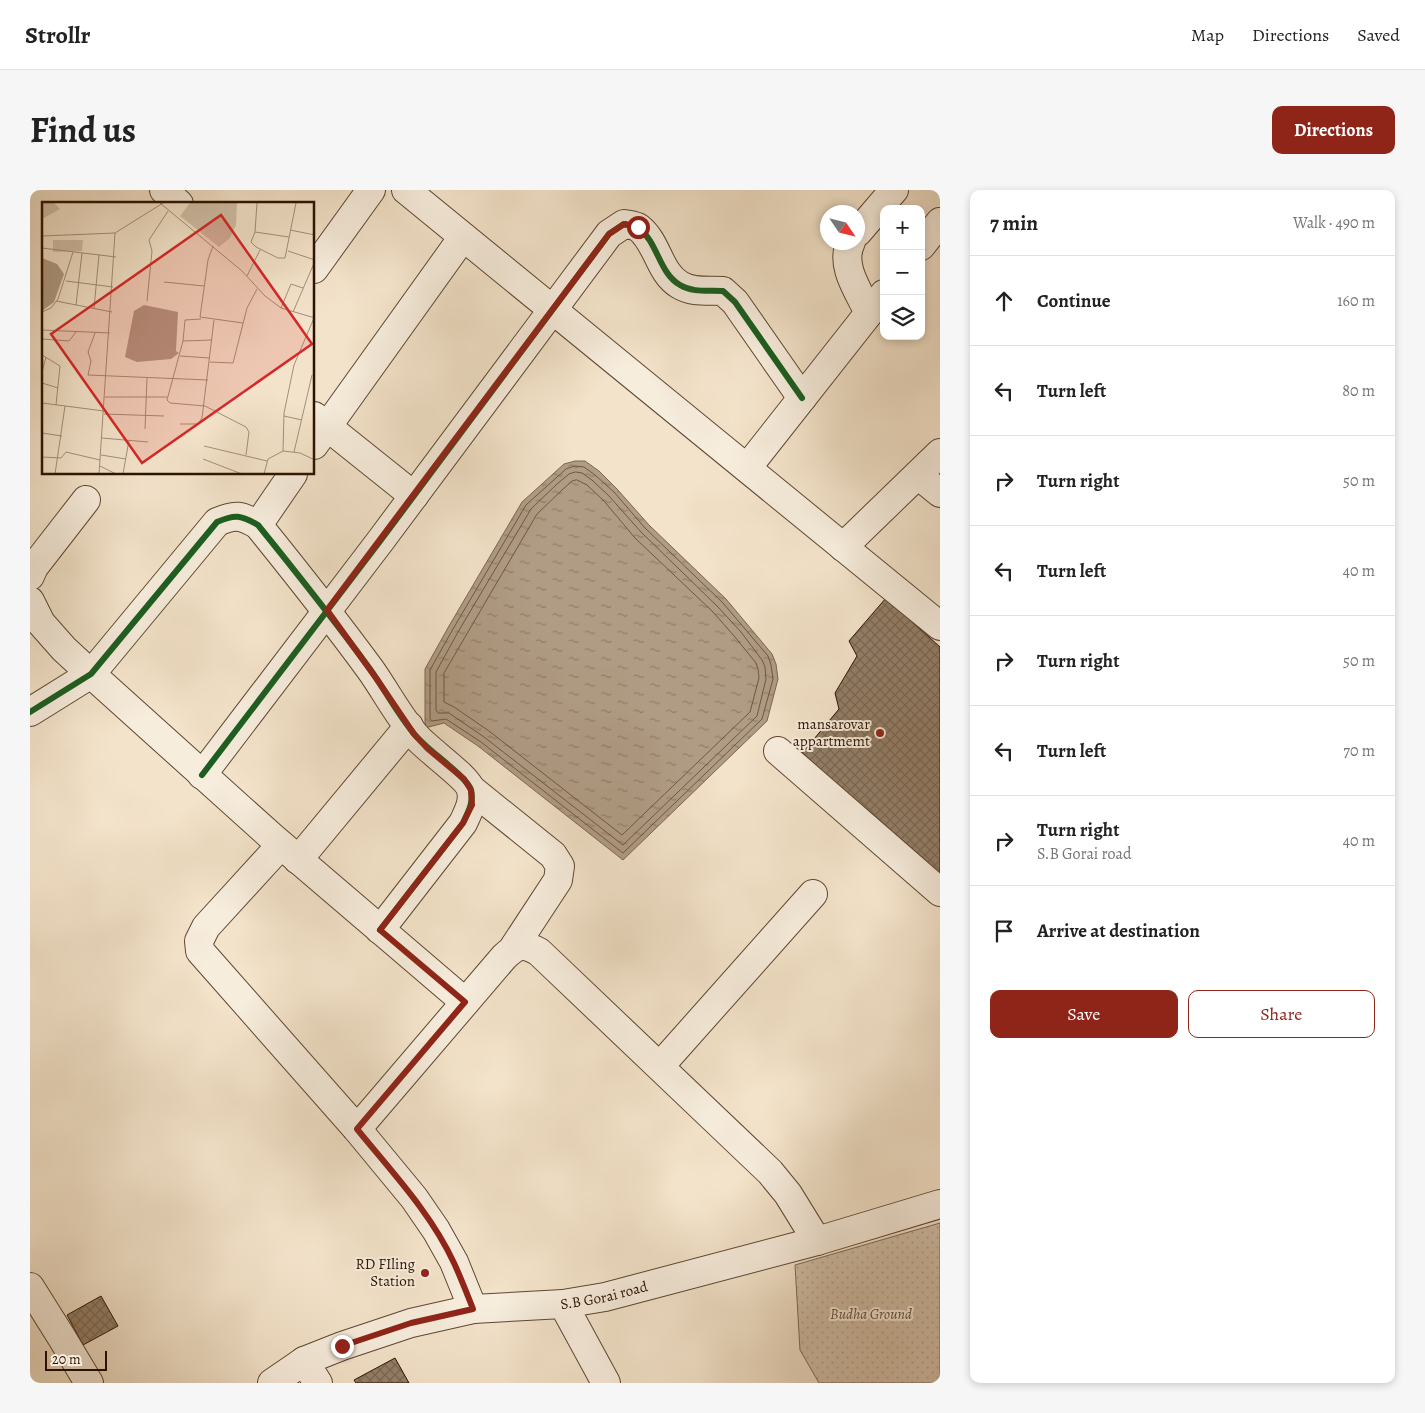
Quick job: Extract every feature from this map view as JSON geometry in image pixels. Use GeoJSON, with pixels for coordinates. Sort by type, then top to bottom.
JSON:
{"type":"FeatureCollection","features":[{"type":"Feature","properties":{"kind":"street"},"geometry":{"type":"LineString","coordinates":[[164,190],[177,202]]}},
{"type":"Feature","properties":{"kind":"street"},"geometry":{"type":"LineString","coordinates":[[181,202],[192,190]]}},
{"type":"Feature","properties":{"kind":"street"},"geometry":{"type":"LineString","coordinates":[[315,268],[372,190]]}},
{"type":"Feature","properties":{"kind":"street"},"geometry":{"type":"LineString","coordinates":[[406,190],[940,626]]}},
{"type":"Feature","properties":{"kind":"street"},"geometry":{"type":"LineString","coordinates":[[865,224],[894,190]]}},
{"type":"Feature","properties":{"kind":"street"},"geometry":{"type":"LineString","coordinates":[[925,241],[940,222]]}},
{"type":"Feature","properties":{"kind":"street"},"geometry":{"type":"LineString","coordinates":[[202,775],[414,496],[609,234],[624,224],[638,227],[649,240],[668,275],[680,285],[692,290],[723,291],[735,302],[802,398]]}},
{"type":"Feature","properties":{"kind":"street"},"geometry":{"type":"LineString","coordinates":[[414,496],[318,429],[463,237]]}},
{"type":"Feature","properties":{"kind":"street"},"geometry":{"type":"LineString","coordinates":[[747,468],[876,303],[847,267],[848,250]]}},
{"type":"Feature","properties":{"kind":"street"},"geometry":{"type":"LineString","coordinates":[[843,547],[940,453]]}},
{"type":"Feature","properties":{"kind":"street"},"geometry":{"type":"LineString","coordinates":[[258,525],[293,475]]}},
{"type":"Feature","properties":{"kind":"street"},"geometry":{"type":"LineString","coordinates":[[918,475],[940,493]]}},
{"type":"Feature","properties":{"kind":"street"},"geometry":{"type":"LineString","coordinates":[[30,576],[34,567],[86,500]]}},
{"type":"Feature","properties":{"kind":"street"},"geometry":{"type":"LineString","coordinates":[[30,712],[91,674],[217,522],[230,516],[245,517],[258,525],[327,610],[414,734],[428,749],[464,779],[471,790],[553,855],[560,866],[558,880],[514,947],[357,1129]]}},
{"type":"Feature","properties":{"kind":"street"},"geometry":{"type":"LineString","coordinates":[[30,601],[41,623],[64,649],[91,674],[290,853],[465,1002]]}},
{"type":"Feature","properties":{"kind":"street"},"geometry":{"type":"LineString","coordinates":[[409,726],[290,853],[206,927],[199,941],[200,951],[357,1129],[414,1198],[436,1230],[454,1262],[473,1309]]}},
{"type":"Feature","properties":{"kind":"street"},"geometry":{"type":"LineString","coordinates":[[778,751],[940,892]]}},
{"type":"Feature","properties":{"kind":"street"},"geometry":{"type":"LineString","coordinates":[[380,930],[463,823],[472,805],[471,790]]}},
{"type":"Feature","properties":{"kind":"street"},"geometry":{"type":"LineString","coordinates":[[660,1066],[813,894]]}},
{"type":"Feature","properties":{"kind":"street"},"geometry":{"type":"LineString","coordinates":[[514,947],[527,945],[539,952],[770,1172],[788,1194],[818,1241]]}},
{"type":"Feature","properties":{"kind":"street","name":"S.B Gorai road"},"geometry":{"type":"LineString","coordinates":[[272,1383],[311,1372],[342,1346],[411,1323],[473,1309],[563,1304],[605,1297],[818,1241],[940,1204]]}},
{"type":"Feature","properties":{"kind":"street"},"geometry":{"type":"LineString","coordinates":[[30,1286],[89,1383]]}},
{"type":"Feature","properties":{"kind":"street"},"geometry":{"type":"LineString","coordinates":[[563,1304],[606,1383]]}},
{"type":"Feature","properties":{"kind":"green space","name":"Budha Ground"},"geometry":{"type":"Polygon","coordinates":[[[940,1223],[940,1383],[819,1383],[800,1350],[795,1265],[940,1223]]]}},
{"type":"Feature","properties":{"kind":"water"},"geometry":{"type":"Polygon","coordinates":[[[585,461],[599,471],[649,525],[726,599],[772,654],[776,664],[778,679],[767,721],[623,860],[478,746],[444,723],[425,728],[425,669],[449,626],[522,502],[564,464],[585,461]]]}},
{"type":"Feature","properties":{"kind":"building","name":"mansarovar appartmemt"},"geometry":{"type":"Polygon","coordinates":[[[886,598],[940,647],[940,877],[799,757],[839,709],[835,693],[857,656],[849,641],[886,598]]]}},
{"type":"Feature","properties":{"kind":"building"},"geometry":{"type":"Polygon","coordinates":[[[101,1296],[118,1326],[83,1345],[67,1315],[101,1296]]]}},
{"type":"Feature","properties":{"kind":"building"},"geometry":{"type":"Polygon","coordinates":[[[395,1358],[409,1383],[356,1383],[354,1380],[395,1358]]]}},
{"type":"Feature","properties":{"kind":"cycle path"},"geometry":{"type":"LineString","coordinates":[[202,775],[381,540],[609,234],[624,224],[637,227],[645,234],[667,273],[680,285],[696,290],[723,291],[735,302],[802,398]]}},
{"type":"Feature","properties":{"kind":"cycle path"},"geometry":{"type":"LineString","coordinates":[[30,712],[91,674],[217,522],[238,517],[258,525],[376,677],[415,735],[463,778],[471,790],[471,803],[463,823],[380,930]]}},
{"type":"Feature","properties":{"kind":"place","name":"mansarovar appartmemt"},"geometry":{"type":"Point","coordinates":[880,733]}},
{"type":"Feature","properties":{"kind":"place","name":"RD FIling Station"},"geometry":{"type":"Point","coordinates":[425,1273]}},
{"type":"Feature","properties":{"kind":"route"},"geometry":{"type":"LineString","coordinates":[[342,1346],[411,1323],[473,1309],[454,1262],[436,1230],[414,1198],[357,1129],[465,1002],[380,930],[463,823],[472,805],[471,790],[464,779],[428,749],[414,734],[327,610],[609,234],[624,224],[638,227]]}}]}
